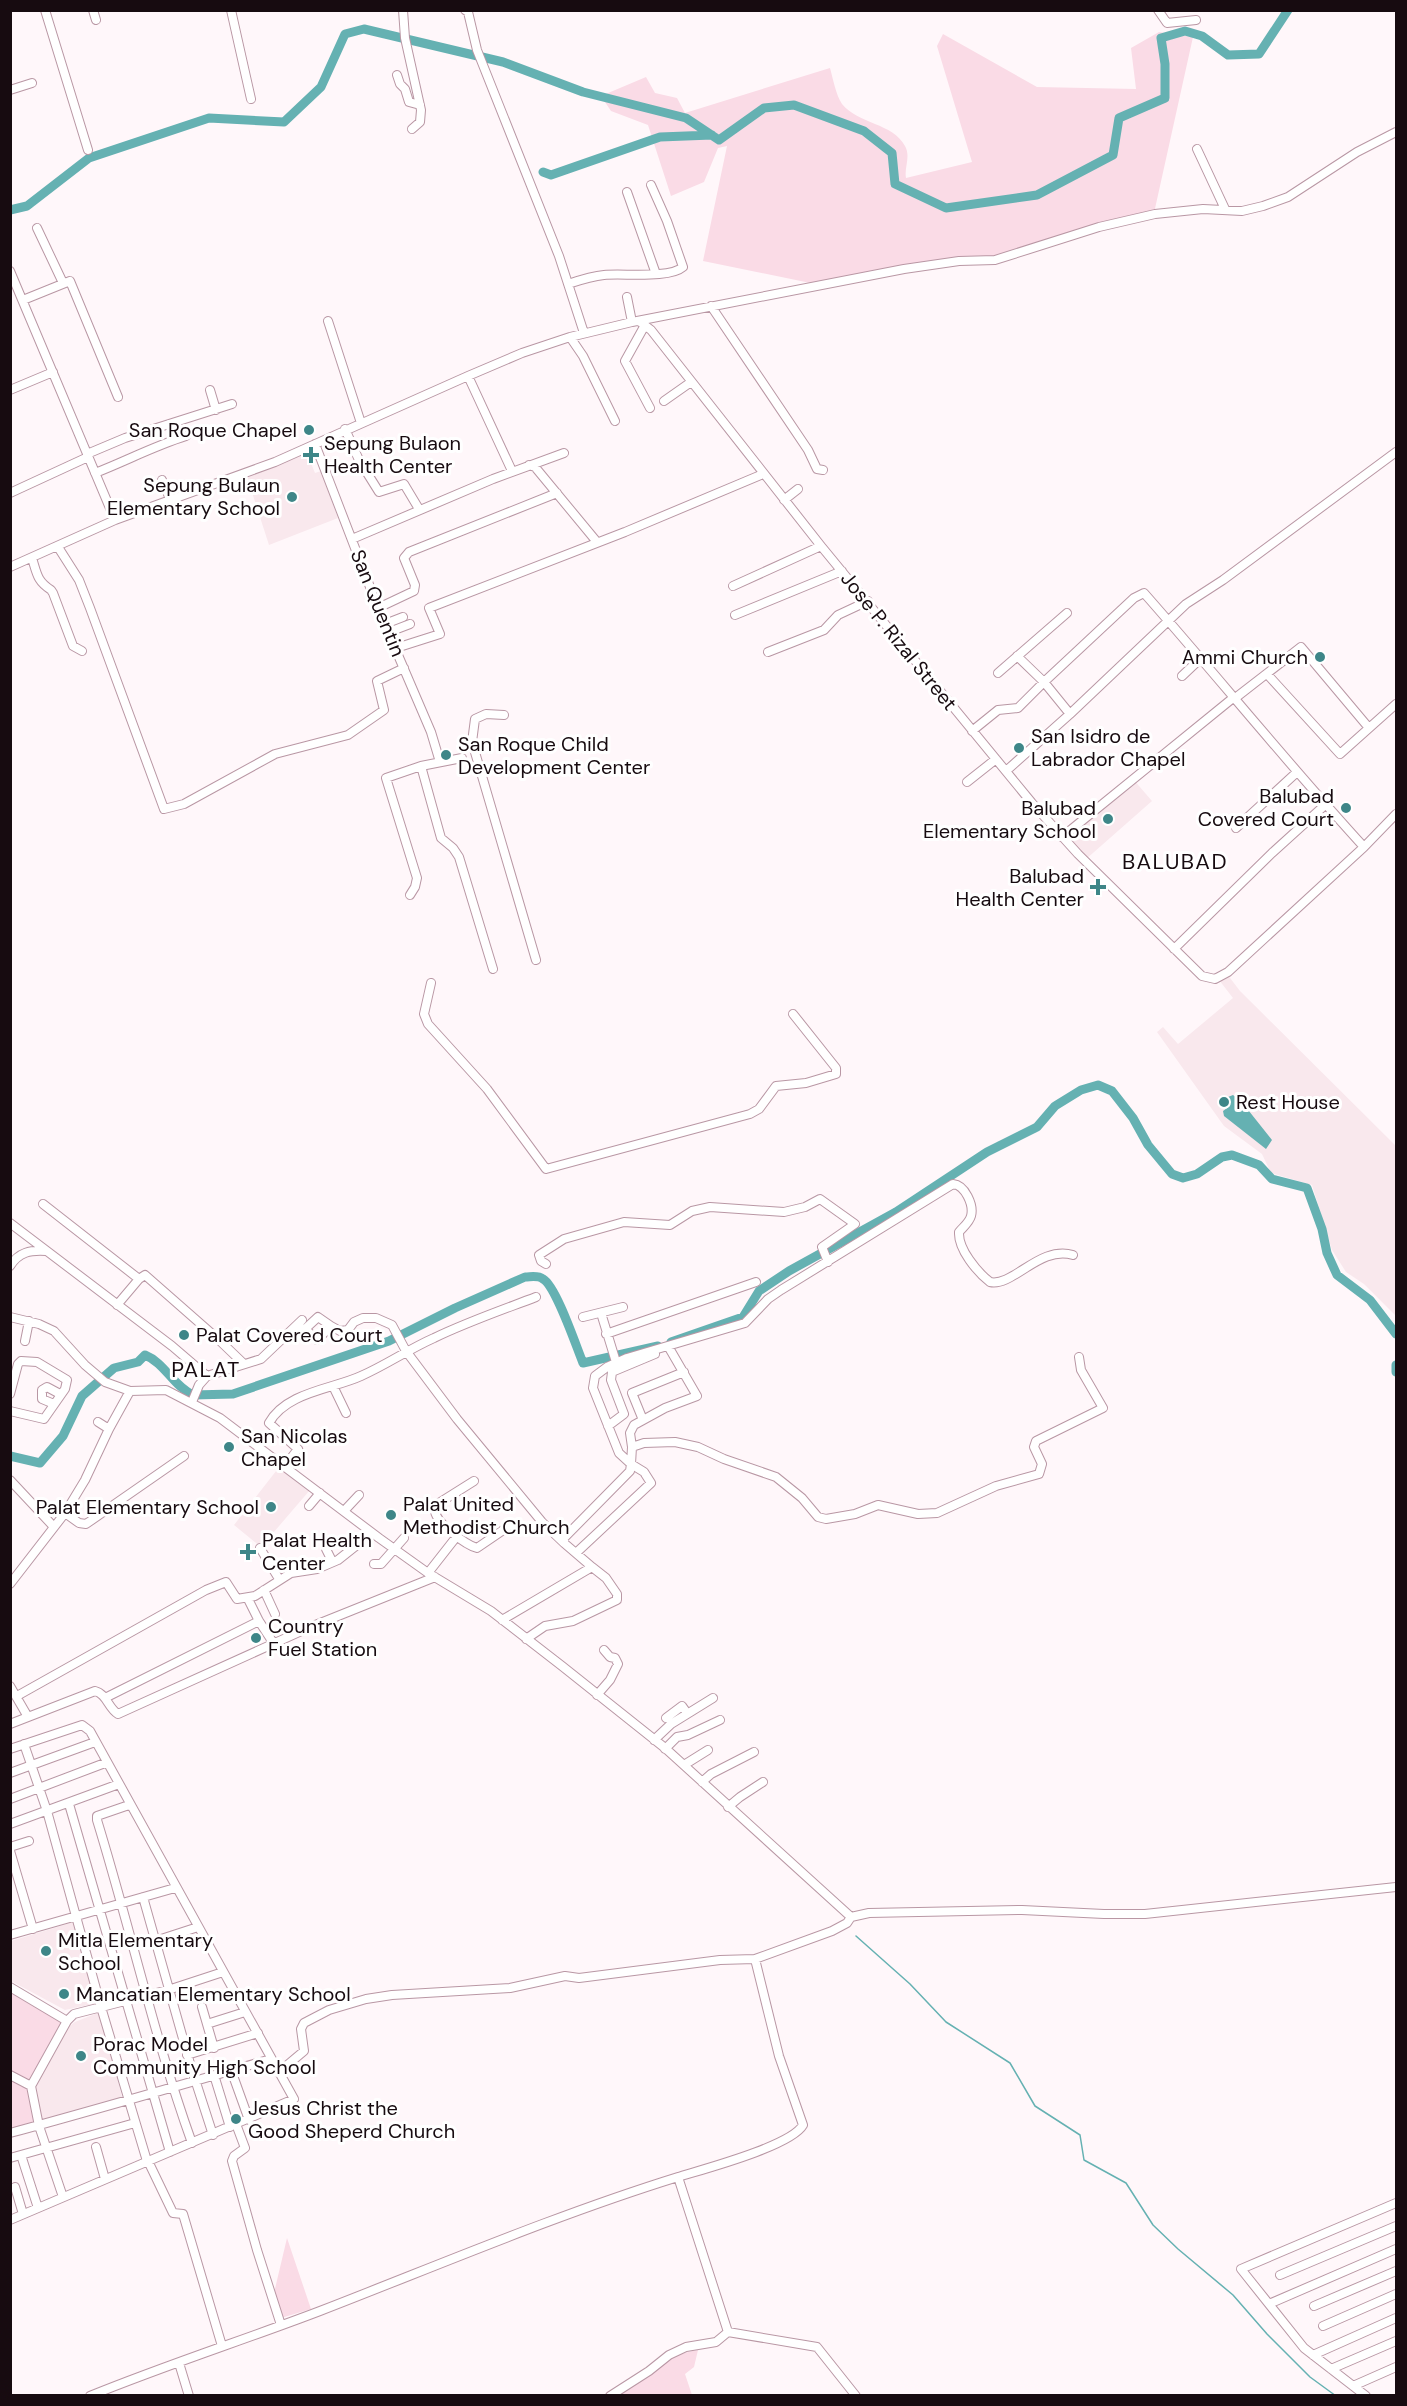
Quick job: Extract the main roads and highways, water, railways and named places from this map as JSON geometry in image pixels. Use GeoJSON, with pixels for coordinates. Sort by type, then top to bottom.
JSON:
{"type":"FeatureCollection","features":[{"type":"Feature","properties":{"kind":"water"},"geometry":{"type":"Polygon","coordinates":[[[1233,1095],[1241,1101],[1272,1140],[1266,1149],[1224,1116],[1223,1111],[1230,1106],[1228,1097],[1233,1095]]]}},
{"type":"Feature","properties":{"kind":"waterway"},"geometry":{"type":"LineString","coordinates":[[10,210],[27,206],[89,158],[209,118],[284,122],[321,87],[345,34],[364,29],[503,62],[583,92],[686,118],[719,140],[764,108],[794,105],[864,131],[892,153],[895,184],[946,208],[1037,195],[1113,155],[1119,118],[1165,98],[1165,64],[1161,38],[1185,31],[1202,36],[1228,55],[1259,54],[1288,10]]}},
{"type":"Feature","properties":{"kind":"waterway"},"geometry":{"type":"LineString","coordinates":[[543,172],[551,175],[660,137],[712,135]]}},
{"type":"Feature","properties":{"kind":"waterway"},"geometry":{"type":"LineString","coordinates":[[671,1342],[743,1317],[759,1291],[789,1271],[896,1212],[987,1152],[1037,1127],[1055,1106],[1081,1090],[1098,1085],[1112,1091],[1133,1118],[1148,1145],[1172,1174],[1183,1178],[1197,1174],[1222,1157],[1232,1155],[1259,1165],[1272,1179],[1307,1188],[1322,1229],[1327,1253],[1337,1275],[1370,1300],[1396,1334]]}},
{"type":"Feature","properties":{"kind":"waterway"},"geometry":{"type":"LineString","coordinates":[[10,1456],[40,1463],[63,1436],[82,1396],[114,1368],[138,1362],[145,1355],[158,1363],[180,1386],[193,1395],[233,1394],[389,1341],[525,1277],[539,1277],[548,1284],[560,1304],[583,1363],[658,1346]]}},
{"type":"Feature","properties":{"kind":"waterway"},"geometry":{"type":"LineString","coordinates":[[1396,1365],[1396,1372]]}},
{"type":"Feature","properties":{"kind":"waterway"},"geometry":{"type":"LineString","coordinates":[[856,1936],[910,1984],[946,2022],[1010,2063],[1035,2106],[1080,2135],[1084,2160],[1126,2183],[1153,2225],[1233,2295],[1267,2334],[1310,2377],[1336,2396]]}},
{"type":"Feature","properties":{"kind":"place","name":"San Roque Chapel"},"geometry":{"type":"Point","coordinates":[309,430]}},
{"type":"Feature","properties":{"kind":"place","name":"Sepung Bulaon Health Center"},"geometry":{"type":"Point","coordinates":[311,455]}},
{"type":"Feature","properties":{"kind":"place","name":"Sepung Bulaun Elementary School"},"geometry":{"type":"Point","coordinates":[292,497]}},
{"type":"Feature","properties":{"kind":"place","name":"Ammi Church"},"geometry":{"type":"Point","coordinates":[1320,657]}},
{"type":"Feature","properties":{"kind":"place","name":"San Isidro de Labrador Chapel"},"geometry":{"type":"Point","coordinates":[1019,748]}},
{"type":"Feature","properties":{"kind":"place","name":"San Roque Child Development Center"},"geometry":{"type":"Point","coordinates":[446,755]}},
{"type":"Feature","properties":{"kind":"place","name":"Balubad Covered Court"},"geometry":{"type":"Point","coordinates":[1346,808]}},
{"type":"Feature","properties":{"kind":"place","name":"Balubad Elementary School"},"geometry":{"type":"Point","coordinates":[1108,819]}},
{"type":"Feature","properties":{"kind":"place","name":"Balubad Health Center"},"geometry":{"type":"Point","coordinates":[1098,887]}},
{"type":"Feature","properties":{"kind":"place","name":"Rest House"},"geometry":{"type":"Point","coordinates":[1224,1102]}},
{"type":"Feature","properties":{"kind":"place","name":"Palat Covered Court"},"geometry":{"type":"Point","coordinates":[184,1335]}},
{"type":"Feature","properties":{"kind":"place","name":"San Nicolas Chapel"},"geometry":{"type":"Point","coordinates":[229,1447]}},
{"type":"Feature","properties":{"kind":"place","name":"Palat Elementary School"},"geometry":{"type":"Point","coordinates":[271,1507]}},
{"type":"Feature","properties":{"kind":"place","name":"Palat United Methodist Church"},"geometry":{"type":"Point","coordinates":[391,1515]}},
{"type":"Feature","properties":{"kind":"place","name":"Palat Health Center"},"geometry":{"type":"Point","coordinates":[248,1552]}},
{"type":"Feature","properties":{"kind":"place","name":"Country Fuel Station"},"geometry":{"type":"Point","coordinates":[256,1638]}},
{"type":"Feature","properties":{"kind":"place","name":"Mitla Elementary School"},"geometry":{"type":"Point","coordinates":[46,1951]}},
{"type":"Feature","properties":{"kind":"place","name":"Mancatian Elementary School"},"geometry":{"type":"Point","coordinates":[64,1994]}},
{"type":"Feature","properties":{"kind":"place","name":"Porac Model Community High School"},"geometry":{"type":"Point","coordinates":[81,2056]}},
{"type":"Feature","properties":{"kind":"place","name":"Jesus Christ the Good Sheperd Church"},"geometry":{"type":"Point","coordinates":[236,2119]}},
{"type":"Feature","properties":{"kind":"district","name":"BALUBAD"},"geometry":{"type":"Point","coordinates":[1175,861]}},
{"type":"Feature","properties":{"kind":"district","name":"PALAT"},"geometry":{"type":"Point","coordinates":[206,1369]}}]}
